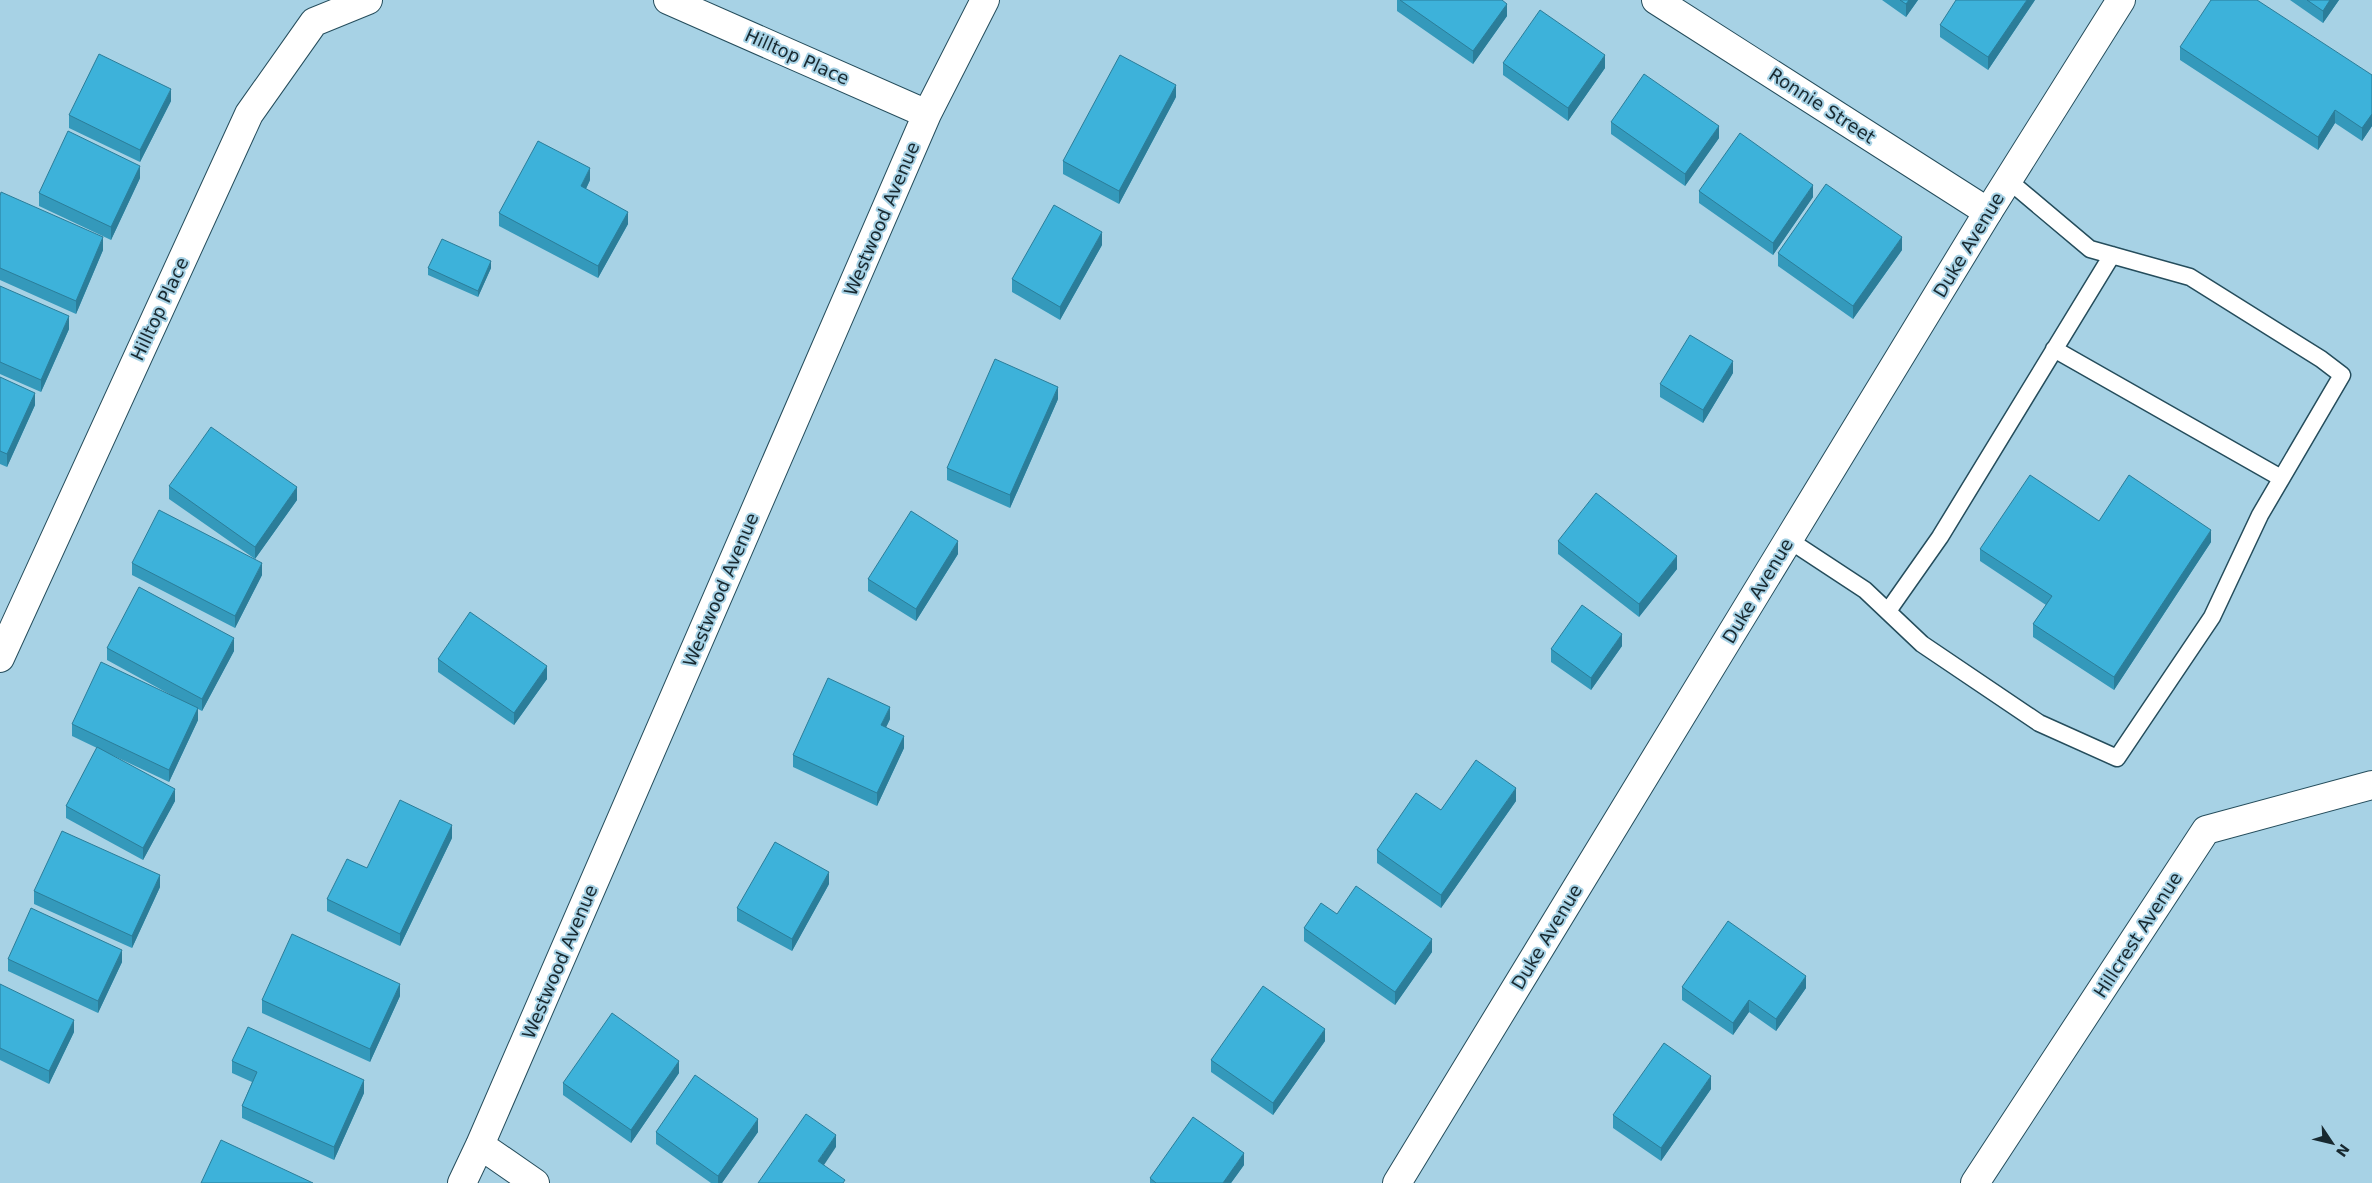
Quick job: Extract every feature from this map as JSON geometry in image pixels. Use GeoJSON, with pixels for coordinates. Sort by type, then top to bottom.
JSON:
{"type":"FeatureCollection","features":[{"type":"Feature","properties":{"kind":"street","name":"Hilltop Place"},"geometry":{"type":"LineString","coordinates":[[0,658],[249,114],[314,22],[368,0]]}},
{"type":"Feature","properties":{"kind":"street","name":"Hilltop Place"},"geometry":{"type":"LineString","coordinates":[[668,0],[927,114]]}},
{"type":"Feature","properties":{"kind":"street","name":"Westwood Avenue"},"geometry":{"type":"LineString","coordinates":[[462,1183],[927,114],[985,0]]}},
{"type":"Feature","properties":{"kind":"street","name":"Ronnie Street"},"geometry":{"type":"LineString","coordinates":[[1656,0],[1988,212]]}},
{"type":"Feature","properties":{"kind":"street","name":"Duke Avenue"},"geometry":{"type":"LineString","coordinates":[[1397,1183],[1988,212],[2121,0]]}},
{"type":"Feature","properties":{"kind":"street","name":"Hillcrest Avenue"},"geometry":{"type":"LineString","coordinates":[[1975,1183],[2206,830],[2372,785]]}},
{"type":"Feature","properties":{"kind":"street"},"geometry":{"type":"LineString","coordinates":[[480,1145],[536,1183]]}},
{"type":"Feature","properties":{"kind":"lane"},"geometry":{"type":"LineString","coordinates":[[1789,540],[1865,590],[1922,644],[2039,723],[2117,758],[2212,617],[2260,515],[2342,375],[2321,359],[2190,277],[2090,248],[2008,180]]}},
{"type":"Feature","properties":{"kind":"lane"},"geometry":{"type":"LineString","coordinates":[[1888,612],[1940,537],[2112,255]]}},
{"type":"Feature","properties":{"kind":"lane"},"geometry":{"type":"LineString","coordinates":[[2054,350],[2281,478]]}},
{"type":"Feature","properties":{"kind":"building"},"geometry":{"type":"Polygon","coordinates":[[[1400,0],[1502,0],[1507,4],[1473,51],[1400,0]]]}},
{"type":"Feature","properties":{"kind":"building"},"geometry":{"type":"Polygon","coordinates":[[[1900,0],[1909,0],[1906,4],[1900,0]]]}},
{"type":"Feature","properties":{"kind":"building"},"geometry":{"type":"Polygon","coordinates":[[[1956,0],[2027,0],[1988,57],[1940,25],[1956,0]]]}},
{"type":"Feature","properties":{"kind":"building"},"geometry":{"type":"Polygon","coordinates":[[[2211,0],[2257,0],[2372,75],[2372,114],[2362,128],[2335,110],[2318,137],[2180,47],[2211,0]]]}},
{"type":"Feature","properties":{"kind":"building"},"geometry":{"type":"Polygon","coordinates":[[[2307,0],[2330,0],[2323,11],[2307,0]]]}},
{"type":"Feature","properties":{"kind":"building"},"geometry":{"type":"Polygon","coordinates":[[[1540,10],[1605,55],[1568,108],[1503,63],[1540,10]]]}},
{"type":"Feature","properties":{"kind":"building"},"geometry":{"type":"Polygon","coordinates":[[[99,54],[171,89],[140,150],[69,115],[99,54]]]}},
{"type":"Feature","properties":{"kind":"building"},"geometry":{"type":"Polygon","coordinates":[[[1120,55],[1176,85],[1119,191],[1063,161],[1120,55]]]}},
{"type":"Feature","properties":{"kind":"building"},"geometry":{"type":"Polygon","coordinates":[[[1644,74],[1719,126],[1685,174],[1611,122],[1644,74]]]}},
{"type":"Feature","properties":{"kind":"building"},"geometry":{"type":"Polygon","coordinates":[[[68,131],[140,166],[111,227],[39,193],[68,131]]]}},
{"type":"Feature","properties":{"kind":"building"},"geometry":{"type":"Polygon","coordinates":[[[1740,133],[1813,185],[1773,243],[1699,191],[1740,133]]]}},
{"type":"Feature","properties":{"kind":"building"},"geometry":{"type":"Polygon","coordinates":[[[538,141],[590,168],[581,186],[628,212],[598,266],[499,213],[538,141]]]}},
{"type":"Feature","properties":{"kind":"building"},"geometry":{"type":"Polygon","coordinates":[[[1826,184],[1902,237],[1853,306],[1778,253],[1826,184]]]}},
{"type":"Feature","properties":{"kind":"building"},"geometry":{"type":"Polygon","coordinates":[[[1,192],[103,237],[76,301],[0,268],[1,192]]]}},
{"type":"Feature","properties":{"kind":"building"},"geometry":{"type":"Polygon","coordinates":[[[1054,205],[1102,232],[1060,307],[1012,279],[1054,205]]]}},
{"type":"Feature","properties":{"kind":"building"},"geometry":{"type":"Polygon","coordinates":[[[442,239],[491,261],[478,291],[428,268],[442,239]]]}},
{"type":"Feature","properties":{"kind":"building"},"geometry":{"type":"Polygon","coordinates":[[[0,286],[69,316],[41,380],[0,362],[0,286]]]}},
{"type":"Feature","properties":{"kind":"building"},"geometry":{"type":"Polygon","coordinates":[[[1690,335],[1733,361],[1703,410],[1660,384],[1690,335]]]}},
{"type":"Feature","properties":{"kind":"building"},"geometry":{"type":"Polygon","coordinates":[[[995,359],[1058,387],[1010,495],[947,468],[995,359]]]}},
{"type":"Feature","properties":{"kind":"building"},"geometry":{"type":"Polygon","coordinates":[[[0,377],[35,393],[7,454],[0,451],[0,377]]]}},
{"type":"Feature","properties":{"kind":"building"},"geometry":{"type":"Polygon","coordinates":[[[211,427],[297,487],[255,547],[169,486],[211,427]]]}},
{"type":"Feature","properties":{"kind":"building"},"geometry":{"type":"Polygon","coordinates":[[[2030,475],[2099,521],[2129,475],[2211,530],[2114,677],[2033,624],[2052,596],[1980,549],[2030,475]]]}},
{"type":"Feature","properties":{"kind":"building"},"geometry":{"type":"Polygon","coordinates":[[[1596,493],[1677,556],[1639,604],[1558,541],[1596,493]]]}},
{"type":"Feature","properties":{"kind":"building"},"geometry":{"type":"Polygon","coordinates":[[[159,510],[262,563],[235,616],[132,563],[159,510]]]}},
{"type":"Feature","properties":{"kind":"building"},"geometry":{"type":"Polygon","coordinates":[[[911,511],[958,541],[916,609],[868,579],[911,511]]]}},
{"type":"Feature","properties":{"kind":"building"},"geometry":{"type":"Polygon","coordinates":[[[139,587],[234,638],[202,699],[107,648],[139,587]]]}},
{"type":"Feature","properties":{"kind":"building"},"geometry":{"type":"Polygon","coordinates":[[[1582,605],[1622,634],[1591,678],[1551,649],[1582,605]]]}},
{"type":"Feature","properties":{"kind":"building"},"geometry":{"type":"Polygon","coordinates":[[[470,612],[547,666],[514,713],[438,659],[470,612]]]}},
{"type":"Feature","properties":{"kind":"building"},"geometry":{"type":"Polygon","coordinates":[[[101,662],[198,708],[169,770],[72,724],[101,662]]]}},
{"type":"Feature","properties":{"kind":"building"},"geometry":{"type":"Polygon","coordinates":[[[828,678],[890,707],[881,725],[904,736],[877,793],[793,755],[828,678]]]}},
{"type":"Feature","properties":{"kind":"building"},"geometry":{"type":"Polygon","coordinates":[[[97,747],[175,789],[143,848],[66,806],[97,747]]]}},
{"type":"Feature","properties":{"kind":"building"},"geometry":{"type":"Polygon","coordinates":[[[1476,760],[1516,788],[1441,895],[1377,850],[1416,793],[1441,810],[1476,760]]]}},
{"type":"Feature","properties":{"kind":"building"},"geometry":{"type":"Polygon","coordinates":[[[400,800],[452,825],[400,934],[327,899],[347,859],[367,868],[400,800]]]}},
{"type":"Feature","properties":{"kind":"building"},"geometry":{"type":"Polygon","coordinates":[[[62,831],[160,875],[132,936],[34,891],[62,831]]]}},
{"type":"Feature","properties":{"kind":"building"},"geometry":{"type":"Polygon","coordinates":[[[775,842],[829,872],[792,939],[737,908],[775,842]]]}},
{"type":"Feature","properties":{"kind":"building"},"geometry":{"type":"Polygon","coordinates":[[[1356,886],[1432,939],[1395,992],[1304,928],[1321,903],[1337,914],[1356,886]]]}},
{"type":"Feature","properties":{"kind":"building"},"geometry":{"type":"Polygon","coordinates":[[[31,908],[122,950],[98,1001],[8,959],[31,908]]]}},
{"type":"Feature","properties":{"kind":"building"},"geometry":{"type":"Polygon","coordinates":[[[1728,921],[1806,976],[1776,1019],[1749,1000],[1733,1023],[1682,987],[1728,921]]]}},
{"type":"Feature","properties":{"kind":"building"},"geometry":{"type":"Polygon","coordinates":[[[292,934],[400,984],[370,1049],[262,1000],[292,934]]]}},
{"type":"Feature","properties":{"kind":"building"},"geometry":{"type":"Polygon","coordinates":[[[0,984],[74,1020],[49,1071],[0,1048],[0,984]]]}},
{"type":"Feature","properties":{"kind":"building"},"geometry":{"type":"Polygon","coordinates":[[[1263,986],[1325,1029],[1273,1103],[1211,1060],[1263,986]]]}},
{"type":"Feature","properties":{"kind":"building"},"geometry":{"type":"Polygon","coordinates":[[[612,1013],[679,1061],[631,1130],[563,1083],[612,1013]]]}},
{"type":"Feature","properties":{"kind":"building"},"geometry":{"type":"Polygon","coordinates":[[[248,1027],[364,1080],[334,1147],[242,1106],[257,1072],[232,1061],[248,1027]]]}},
{"type":"Feature","properties":{"kind":"building"},"geometry":{"type":"Polygon","coordinates":[[[1664,1043],[1711,1076],[1661,1148],[1613,1115],[1664,1043]]]}},
{"type":"Feature","properties":{"kind":"building"},"geometry":{"type":"Polygon","coordinates":[[[695,1075],[758,1119],[718,1176],[656,1132],[695,1075]]]}},
{"type":"Feature","properties":{"kind":"building"},"geometry":{"type":"Polygon","coordinates":[[[806,1114],[836,1135],[818,1161],[845,1180],[843,1183],[758,1183],[806,1114]]]}},
{"type":"Feature","properties":{"kind":"building"},"geometry":{"type":"Polygon","coordinates":[[[1193,1117],[1244,1153],[1223,1183],[1156,1183],[1150,1178],[1193,1117]]]}},
{"type":"Feature","properties":{"kind":"building"},"geometry":{"type":"Polygon","coordinates":[[[221,1140],[313,1183],[201,1183],[221,1140]]]}}]}
